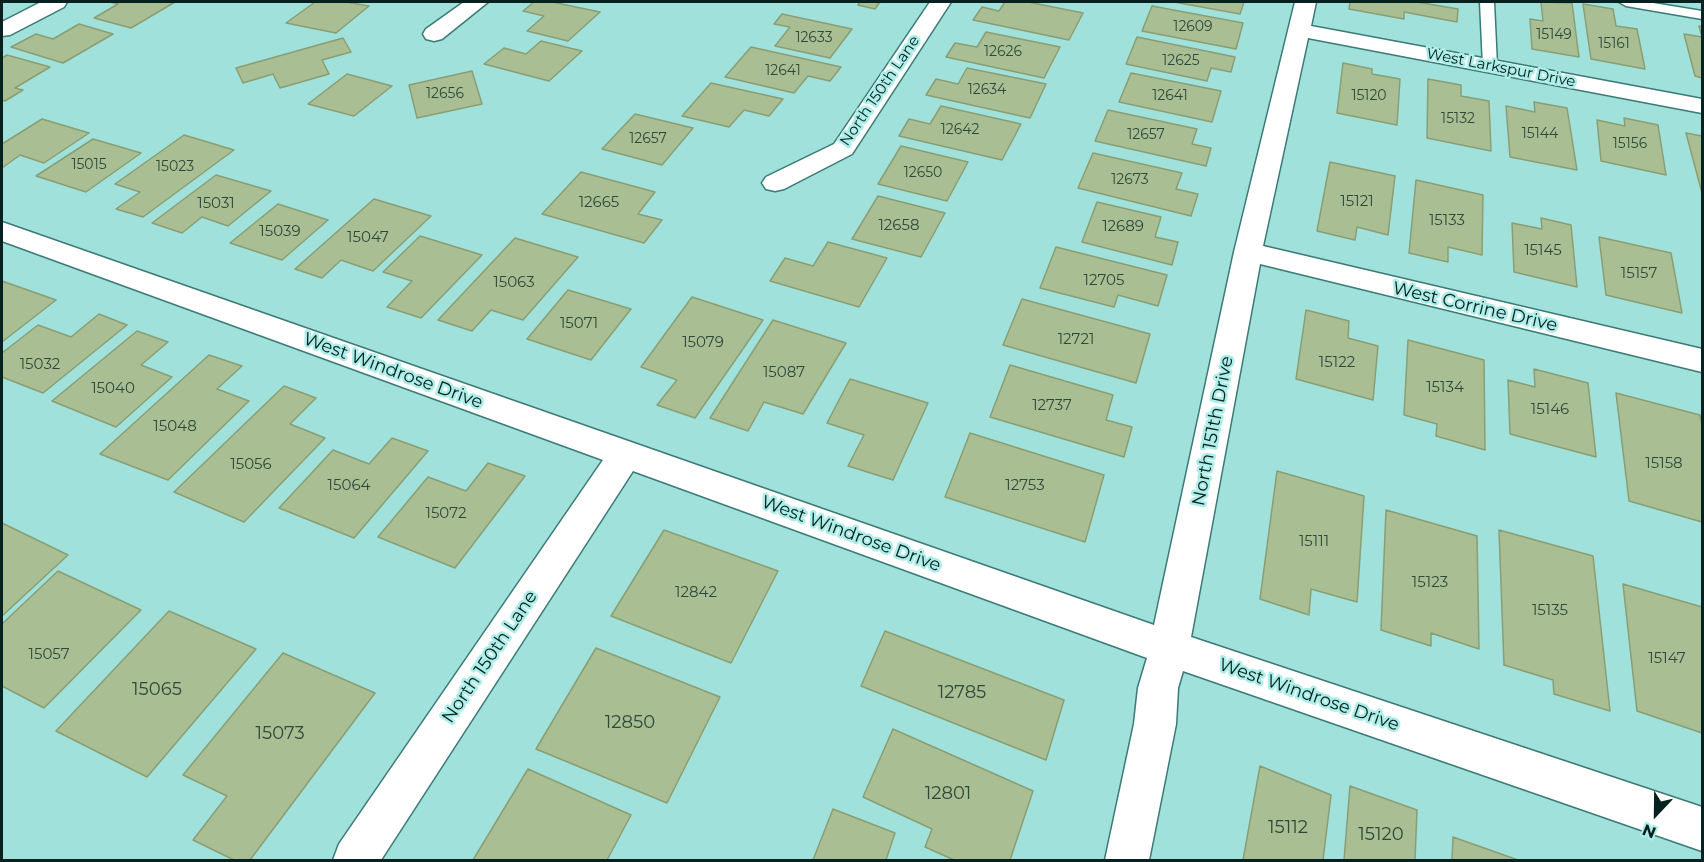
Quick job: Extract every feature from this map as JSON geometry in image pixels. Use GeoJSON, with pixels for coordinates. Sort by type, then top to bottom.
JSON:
{"type":"FeatureCollection","features":[{"type":"Feature","properties":{"kind":"street"},"geometry":{"type":"LineString","coordinates":[[2,30],[56,2]]}},
{"type":"Feature","properties":{"kind":"street"},"geometry":{"type":"LineString","coordinates":[[434,34],[477,2]]}},
{"type":"Feature","properties":{"kind":"street","name":"North 150th Lane"},"geometry":{"type":"LineString","coordinates":[[775,183],[843,149],[940,2]]}},
{"type":"Feature","properties":{"kind":"street","name":"West Larkspur Drive"},"geometry":{"type":"LineString","coordinates":[[1302,16],[1490,66],[1702,106]]}},
{"type":"Feature","properties":{"kind":"street","name":"North 151th Drive"},"geometry":{"type":"LineString","coordinates":[[1127,861],[1155,723],[1158,688],[1169,648],[1248,252],[1302,16]]}},
{"type":"Feature","properties":{"kind":"street","name":"West Windrose Drive"},"geometry":{"type":"LineString","coordinates":[[2,231],[1169,648],[1702,829]]}},
{"type":"Feature","properties":{"kind":"street","name":"West Corrine Drive"},"geometry":{"type":"LineString","coordinates":[[1248,252],[1702,361]]}},
{"type":"Feature","properties":{"kind":"street","name":"North 150th Lane"},"geometry":{"type":"LineString","coordinates":[[355,861],[626,454]]}},
{"type":"Feature","properties":{"kind":"lane"},"geometry":{"type":"LineString","coordinates":[[1487,2],[1490,66]]}},
{"type":"Feature","properties":{"kind":"lane"},"geometry":{"type":"LineString","coordinates":[[1626,2],[1702,15]]}},
{"type":"Feature","properties":{"kind":"building"},"geometry":{"type":"Polygon","coordinates":[[[110,2],[175,2],[131,28],[94,18],[118,4],[110,2]]]}},
{"type":"Feature","properties":{"kind":"building"},"geometry":{"type":"Polygon","coordinates":[[[315,2],[346,2],[369,6],[336,33],[286,23],[315,2]]]}},
{"type":"Feature","properties":{"kind":"building"},"geometry":{"type":"Polygon","coordinates":[[[534,2],[552,2],[600,12],[568,41],[527,31],[544,16],[523,11],[534,2]]]}},
{"type":"Feature","properties":{"kind":"building"},"geometry":{"type":"Polygon","coordinates":[[[860,2],[880,2],[875,9],[858,5],[860,2]]]}},
{"type":"Feature","properties":{"kind":"building"},"geometry":{"type":"Polygon","coordinates":[[[1005,2],[1028,2],[1083,13],[1069,40],[973,20],[982,7],[999,11],[1005,2]]]}},
{"type":"Feature","properties":{"kind":"building"},"geometry":{"type":"Polygon","coordinates":[[[1174,2],[1244,2],[1240,14],[1174,2]]]}},
{"type":"Feature","properties":{"kind":"building"},"geometry":{"type":"Polygon","coordinates":[[[1350,2],[1417,2],[1458,9],[1457,22],[1404,12],[1404,19],[1349,9],[1350,2]]]}},
{"type":"Feature","properties":{"kind":"building"},"geometry":{"type":"Polygon","coordinates":[[[1541,2],[1572,3],[1579,57],[1532,49],[1530,19],[1543,21],[1541,2]]]}},
{"type":"Feature","properties":{"kind":"building"},"geometry":{"type":"Polygon","coordinates":[[[1583,4],[1613,9],[1616,26],[1637,29],[1645,69],[1591,59],[1583,4]]]}},
{"type":"Feature","properties":{"kind":"building"},"geometry":{"type":"Polygon","coordinates":[[[1152,6],[1243,23],[1236,49],[1142,31],[1152,6]]]}},
{"type":"Feature","properties":{"kind":"building"},"geometry":{"type":"Polygon","coordinates":[[[782,14],[852,29],[830,58],[775,46],[790,27],[774,24],[782,14]]]}},
{"type":"Feature","properties":{"kind":"building"},"geometry":{"type":"Polygon","coordinates":[[[79,24],[113,34],[63,63],[11,47],[36,34],[53,39],[79,24]]]}},
{"type":"Feature","properties":{"kind":"building"},"geometry":{"type":"Polygon","coordinates":[[[986,32],[1060,47],[1044,78],[946,57],[955,43],[977,47],[986,32]]]}},
{"type":"Feature","properties":{"kind":"building"},"geometry":{"type":"Polygon","coordinates":[[[1684,34],[1702,37],[1702,78],[1695,76],[1684,34]]]}},
{"type":"Feature","properties":{"kind":"building"},"geometry":{"type":"Polygon","coordinates":[[[1137,37],[1235,57],[1231,72],[1211,68],[1207,81],[1126,64],[1137,37]]]}},
{"type":"Feature","properties":{"kind":"building"},"geometry":{"type":"Polygon","coordinates":[[[343,38],[351,52],[322,60],[329,74],[280,88],[273,74],[243,83],[236,68],[343,38]]]}},
{"type":"Feature","properties":{"kind":"building"},"geometry":{"type":"Polygon","coordinates":[[[541,41],[582,51],[549,81],[484,64],[504,48],[526,54],[541,41]]]}},
{"type":"Feature","properties":{"kind":"building"},"geometry":{"type":"Polygon","coordinates":[[[751,47],[841,67],[830,81],[808,76],[794,93],[725,77],[751,47]]]}},
{"type":"Feature","properties":{"kind":"building"},"geometry":{"type":"Polygon","coordinates":[[[7,55],[50,67],[15,88],[23,90],[5,101],[2,100],[2,58],[7,55]]]}},
{"type":"Feature","properties":{"kind":"building"},"geometry":{"type":"Polygon","coordinates":[[[1343,63],[1372,69],[1372,74],[1400,79],[1397,125],[1337,113],[1343,63]]]}},
{"type":"Feature","properties":{"kind":"building"},"geometry":{"type":"Polygon","coordinates":[[[967,68],[1046,84],[1030,118],[926,95],[936,79],[958,84],[967,68]]]}},
{"type":"Feature","properties":{"kind":"building"},"geometry":{"type":"Polygon","coordinates":[[[472,71],[482,104],[417,118],[409,85],[472,71]]]}},
{"type":"Feature","properties":{"kind":"building"},"geometry":{"type":"Polygon","coordinates":[[[1131,73],[1221,91],[1212,122],[1119,102],[1131,73]]]}},
{"type":"Feature","properties":{"kind":"building"},"geometry":{"type":"Polygon","coordinates":[[[347,74],[392,86],[354,116],[308,104],[347,74]]]}},
{"type":"Feature","properties":{"kind":"building"},"geometry":{"type":"Polygon","coordinates":[[[1428,79],[1461,85],[1461,96],[1489,101],[1491,151],[1427,138],[1428,79]]]}},
{"type":"Feature","properties":{"kind":"building"},"geometry":{"type":"Polygon","coordinates":[[[711,83],[783,99],[769,116],[744,110],[729,127],[682,116],[711,83]]]}},
{"type":"Feature","properties":{"kind":"building"},"geometry":{"type":"Polygon","coordinates":[[[1534,102],[1567,108],[1577,170],[1510,157],[1506,106],[1535,112],[1534,102]]]}},
{"type":"Feature","properties":{"kind":"building"},"geometry":{"type":"Polygon","coordinates":[[[941,106],[1021,124],[1002,160],[899,136],[909,119],[930,124],[941,106]]]}},
{"type":"Feature","properties":{"kind":"building"},"geometry":{"type":"Polygon","coordinates":[[[1108,110],[1197,129],[1192,144],[1211,148],[1206,166],[1095,141],[1108,110]]]}},
{"type":"Feature","properties":{"kind":"building"},"geometry":{"type":"Polygon","coordinates":[[[635,114],[693,128],[662,165],[602,149],[635,114]]]}},
{"type":"Feature","properties":{"kind":"building"},"geometry":{"type":"Polygon","coordinates":[[[1624,118],[1658,125],[1666,175],[1601,161],[1597,120],[1625,126],[1624,118]]]}},
{"type":"Feature","properties":{"kind":"building"},"geometry":{"type":"Polygon","coordinates":[[[42,119],[89,133],[44,163],[20,155],[2,168],[2,144],[42,119]]]}},
{"type":"Feature","properties":{"kind":"building"},"geometry":{"type":"Polygon","coordinates":[[[1686,133],[1702,136],[1702,193],[1686,133]]]}},
{"type":"Feature","properties":{"kind":"building"},"geometry":{"type":"Polygon","coordinates":[[[184,135],[234,150],[143,217],[116,209],[140,192],[115,184],[184,135]]]}},
{"type":"Feature","properties":{"kind":"building"},"geometry":{"type":"Polygon","coordinates":[[[93,139],[141,153],[86,192],[36,176],[93,139]]]}},
{"type":"Feature","properties":{"kind":"building"},"geometry":{"type":"Polygon","coordinates":[[[901,146],[968,162],[947,201],[878,184],[901,146]]]}},
{"type":"Feature","properties":{"kind":"building"},"geometry":{"type":"Polygon","coordinates":[[[1093,153],[1182,173],[1176,189],[1198,194],[1191,216],[1078,188],[1093,153]]]}},
{"type":"Feature","properties":{"kind":"building"},"geometry":{"type":"Polygon","coordinates":[[[1330,162],[1395,176],[1388,235],[1357,227],[1355,240],[1317,231],[1330,162]]]}},
{"type":"Feature","properties":{"kind":"building"},"geometry":{"type":"Polygon","coordinates":[[[581,172],[655,192],[638,214],[662,220],[644,243],[542,214],[581,172]]]}},
{"type":"Feature","properties":{"kind":"building"},"geometry":{"type":"Polygon","coordinates":[[[216,175],[271,191],[228,226],[202,217],[182,233],[152,223],[216,175]]]}},
{"type":"Feature","properties":{"kind":"building"},"geometry":{"type":"Polygon","coordinates":[[[1416,180],[1483,195],[1482,255],[1448,247],[1448,262],[1409,253],[1416,180]]]}},
{"type":"Feature","properties":{"kind":"building"},"geometry":{"type":"Polygon","coordinates":[[[878,196],[945,213],[921,257],[852,239],[878,196]]]}},
{"type":"Feature","properties":{"kind":"building"},"geometry":{"type":"Polygon","coordinates":[[[374,199],[431,216],[373,271],[341,260],[322,278],[295,269],[374,199]]]}},
{"type":"Feature","properties":{"kind":"building"},"geometry":{"type":"Polygon","coordinates":[[[1097,202],[1161,217],[1155,237],[1178,242],[1172,265],[1082,242],[1097,202]]]}},
{"type":"Feature","properties":{"kind":"building"},"geometry":{"type":"Polygon","coordinates":[[[278,204],[328,220],[282,260],[230,243],[278,204]]]}},
{"type":"Feature","properties":{"kind":"building"},"geometry":{"type":"Polygon","coordinates":[[[1541,218],[1571,225],[1577,287],[1514,272],[1512,223],[1542,229],[1541,218]]]}},
{"type":"Feature","properties":{"kind":"building"},"geometry":{"type":"Polygon","coordinates":[[[420,236],[482,255],[421,318],[387,307],[412,281],[383,272],[420,236]]]}},
{"type":"Feature","properties":{"kind":"building"},"geometry":{"type":"Polygon","coordinates":[[[1599,237],[1671,253],[1682,313],[1606,295],[1599,237]]]}},
{"type":"Feature","properties":{"kind":"building"},"geometry":{"type":"Polygon","coordinates":[[[515,238],[578,257],[523,320],[491,310],[472,331],[438,320],[515,238]]]}},
{"type":"Feature","properties":{"kind":"building"},"geometry":{"type":"Polygon","coordinates":[[[828,242],[887,258],[859,307],[770,281],[785,258],[813,266],[828,242]]]}},
{"type":"Feature","properties":{"kind":"building"},"geometry":{"type":"Polygon","coordinates":[[[1056,247],[1167,275],[1158,306],[1118,295],[1114,307],[1040,288],[1056,247]]]}},
{"type":"Feature","properties":{"kind":"building"},"geometry":{"type":"Polygon","coordinates":[[[2,281],[56,300],[2,342],[2,281]]]}},
{"type":"Feature","properties":{"kind":"building"},"geometry":{"type":"Polygon","coordinates":[[[568,290],[631,309],[591,360],[527,339],[568,290]]]}},
{"type":"Feature","properties":{"kind":"building"},"geometry":{"type":"Polygon","coordinates":[[[692,297],[763,320],[695,418],[657,405],[677,380],[641,367],[692,297]]]}},
{"type":"Feature","properties":{"kind":"building"},"geometry":{"type":"Polygon","coordinates":[[[1022,299],[1150,334],[1136,383],[1003,345],[1022,299]]]}},
{"type":"Feature","properties":{"kind":"building"},"geometry":{"type":"Polygon","coordinates":[[[1306,310],[1349,321],[1348,338],[1378,346],[1373,400],[1296,379],[1306,310]]]}},
{"type":"Feature","properties":{"kind":"building"},"geometry":{"type":"Polygon","coordinates":[[[99,314],[127,325],[43,393],[2,377],[2,353],[38,325],[71,337],[99,314]]]}},
{"type":"Feature","properties":{"kind":"building"},"geometry":{"type":"Polygon","coordinates":[[[773,320],[846,343],[803,414],[764,402],[748,431],[710,418],[773,320]]]}},
{"type":"Feature","properties":{"kind":"building"},"geometry":{"type":"Polygon","coordinates":[[[137,331],[168,342],[141,365],[172,377],[116,427],[52,401],[137,331]]]}},
{"type":"Feature","properties":{"kind":"building"},"geometry":{"type":"Polygon","coordinates":[[[1408,340],[1484,360],[1485,450],[1436,436],[1437,424],[1404,415],[1408,340]]]}},
{"type":"Feature","properties":{"kind":"building"},"geometry":{"type":"Polygon","coordinates":[[[209,355],[242,366],[217,389],[249,401],[168,480],[100,454],[209,355]]]}},
{"type":"Feature","properties":{"kind":"building"},"geometry":{"type":"Polygon","coordinates":[[[1010,365],[1113,395],[1106,420],[1132,427],[1124,457],[990,417],[1010,365]]]}},
{"type":"Feature","properties":{"kind":"building"},"geometry":{"type":"Polygon","coordinates":[[[1534,369],[1588,383],[1596,457],[1510,434],[1508,380],[1535,387],[1534,369]]]}},
{"type":"Feature","properties":{"kind":"building"},"geometry":{"type":"Polygon","coordinates":[[[850,379],[928,403],[893,480],[848,466],[864,435],[827,423],[850,379]]]}},
{"type":"Feature","properties":{"kind":"building"},"geometry":{"type":"Polygon","coordinates":[[[284,386],[316,398],[290,424],[325,438],[244,522],[174,492],[284,386]]]}},
{"type":"Feature","properties":{"kind":"building"},"geometry":{"type":"Polygon","coordinates":[[[1616,393],[1700,415],[1702,522],[1629,501],[1616,393]]]}},
{"type":"Feature","properties":{"kind":"building"},"geometry":{"type":"Polygon","coordinates":[[[970,433],[1104,475],[1085,542],[945,497],[970,433]]]}},
{"type":"Feature","properties":{"kind":"building"},"geometry":{"type":"Polygon","coordinates":[[[392,438],[428,451],[354,538],[279,508],[333,450],[369,464],[392,438]]]}},
{"type":"Feature","properties":{"kind":"building"},"geometry":{"type":"Polygon","coordinates":[[[488,463],[525,476],[455,568],[378,537],[428,477],[466,491],[488,463]]]}},
{"type":"Feature","properties":{"kind":"building"},"geometry":{"type":"Polygon","coordinates":[[[1277,471],[1364,496],[1357,602],[1311,589],[1309,615],[1260,599],[1277,471]]]}},
{"type":"Feature","properties":{"kind":"building"},"geometry":{"type":"Polygon","coordinates":[[[1386,510],[1477,536],[1479,649],[1431,633],[1431,646],[1381,630],[1386,510]]]}},
{"type":"Feature","properties":{"kind":"building"},"geometry":{"type":"Polygon","coordinates":[[[2,523],[68,555],[2,616],[2,523]]]}},
{"type":"Feature","properties":{"kind":"building"},"geometry":{"type":"Polygon","coordinates":[[[664,530],[778,571],[731,663],[611,616],[664,530]]]}},
{"type":"Feature","properties":{"kind":"building"},"geometry":{"type":"Polygon","coordinates":[[[1499,530],[1593,556],[1610,711],[1554,694],[1553,680],[1504,665],[1499,530]]]}},
{"type":"Feature","properties":{"kind":"building"},"geometry":{"type":"Polygon","coordinates":[[[58,571],[141,610],[44,708],[2,686],[2,624],[58,571]]]}},
{"type":"Feature","properties":{"kind":"building"},"geometry":{"type":"Polygon","coordinates":[[[1623,584],[1702,607],[1702,733],[1637,711],[1623,584]]]}},
{"type":"Feature","properties":{"kind":"building"},"geometry":{"type":"Polygon","coordinates":[[[169,611],[256,649],[147,777],[56,731],[169,611]]]}},
{"type":"Feature","properties":{"kind":"building"},"geometry":{"type":"Polygon","coordinates":[[[885,631],[1064,700],[1046,760],[861,686],[885,631]]]}},
{"type":"Feature","properties":{"kind":"building"},"geometry":{"type":"Polygon","coordinates":[[[596,648],[720,697],[667,803],[536,749],[596,648]]]}},
{"type":"Feature","properties":{"kind":"building"},"geometry":{"type":"Polygon","coordinates":[[[283,653],[375,693],[250,860],[234,860],[193,840],[227,796],[183,775],[283,653]]]}},
{"type":"Feature","properties":{"kind":"building"},"geometry":{"type":"Polygon","coordinates":[[[893,729],[1033,791],[1010,860],[954,860],[925,847],[932,829],[863,797],[893,729]]]}},
{"type":"Feature","properties":{"kind":"building"},"geometry":{"type":"Polygon","coordinates":[[[1260,766],[1331,795],[1323,860],[1243,860],[1260,766]]]}},
{"type":"Feature","properties":{"kind":"building"},"geometry":{"type":"Polygon","coordinates":[[[528,769],[631,815],[607,860],[473,860],[528,769]]]}},
{"type":"Feature","properties":{"kind":"building"},"geometry":{"type":"Polygon","coordinates":[[[1350,786],[1417,810],[1415,860],[1344,860],[1350,786]]]}},
{"type":"Feature","properties":{"kind":"building"},"geometry":{"type":"Polygon","coordinates":[[[833,809],[895,833],[886,860],[813,860],[833,809]]]}},
{"type":"Feature","properties":{"kind":"building"},"geometry":{"type":"Polygon","coordinates":[[[1453,837],[1518,860],[1452,860],[1453,837]]]}}]}
